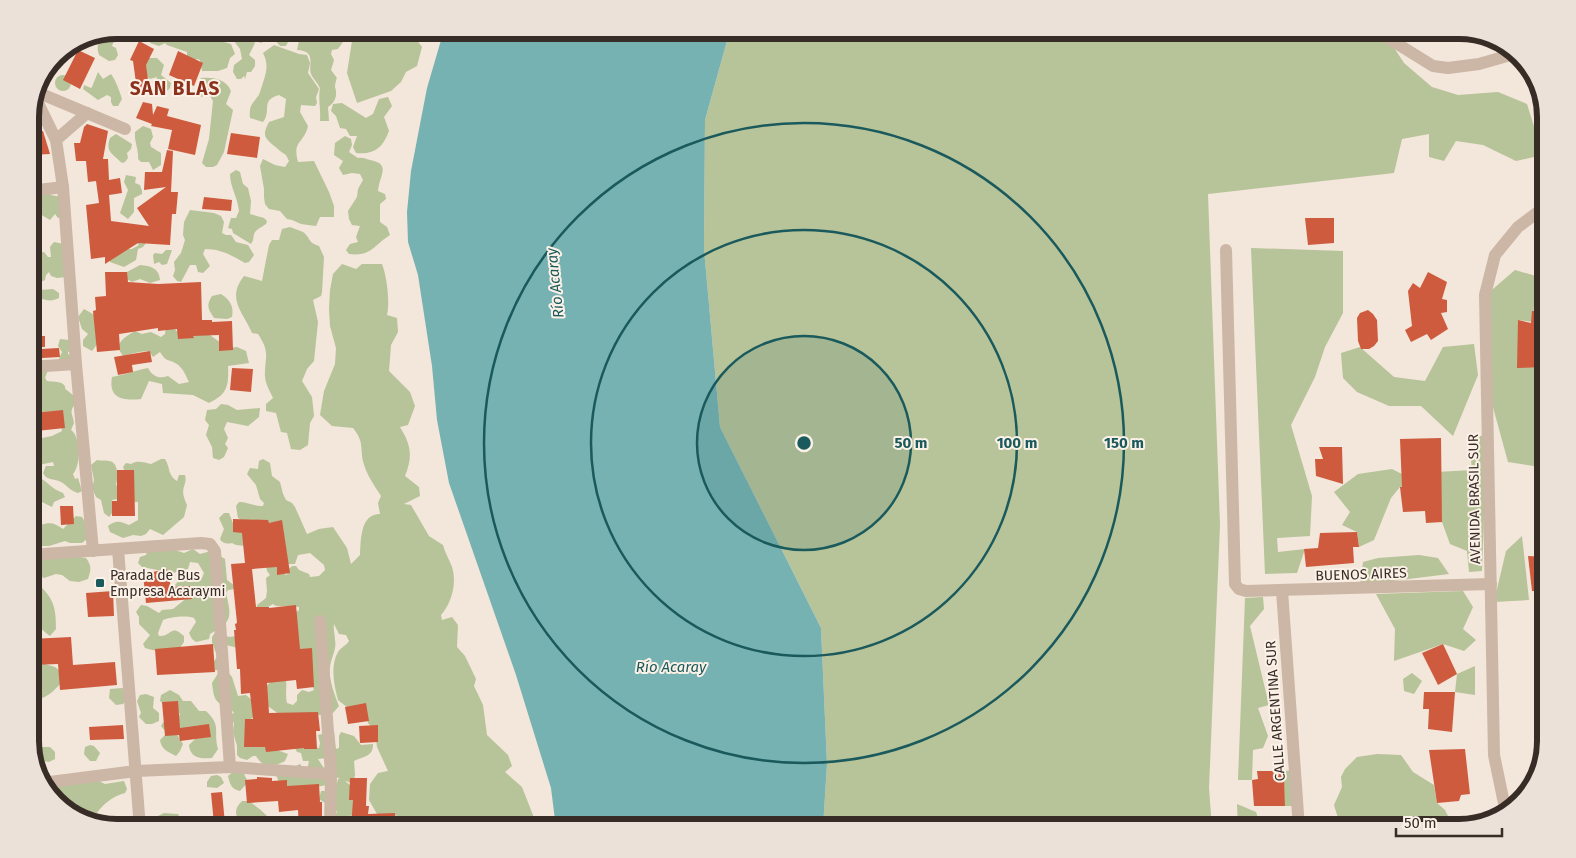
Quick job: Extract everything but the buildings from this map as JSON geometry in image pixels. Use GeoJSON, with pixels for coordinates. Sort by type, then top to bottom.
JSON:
{"type":"FeatureCollection","features":[{"type":"Feature","properties":{"kind":"street"},"geometry":{"type":"LineString","coordinates":[[1390,39],[1433,66],[1448,68],[1479,64],[1508,56]]}},
{"type":"Feature","properties":{"kind":"street"},"geometry":{"type":"LineString","coordinates":[[42,95],[125,130]]}},
{"type":"Feature","properties":{"kind":"street"},"geometry":{"type":"LineString","coordinates":[[40,107],[56,140],[64,187],[76,364],[93,551]]}},
{"type":"Feature","properties":{"kind":"street"},"geometry":{"type":"LineString","coordinates":[[56,140],[87,113]]}},
{"type":"Feature","properties":{"kind":"street"},"geometry":{"type":"LineString","coordinates":[[39,190],[64,187]]}},
{"type":"Feature","properties":{"kind":"street","name":"AVENIDA BRASIL SUR"},"geometry":{"type":"LineString","coordinates":[[1504,805],[1494,755],[1485,296],[1495,255],[1518,227],[1537,213]]}},
{"type":"Feature","properties":{"kind":"street","name":"BUENOS AIRES"},"geometry":{"type":"LineString","coordinates":[[1226,250],[1235,584],[1239,589],[1246,591],[1282,591],[1491,584]]}},
{"type":"Feature","properties":{"kind":"street"},"geometry":{"type":"LineString","coordinates":[[39,366],[76,364]]}},
{"type":"Feature","properties":{"kind":"street"},"geometry":{"type":"LineString","coordinates":[[39,554],[200,543],[210,544],[215,551],[230,767]]}},
{"type":"Feature","properties":{"kind":"street"},"geometry":{"type":"LineString","coordinates":[[118,549],[139,819]]}},
{"type":"Feature","properties":{"kind":"street","name":"CALLE ARGENTINA SUR"},"geometry":{"type":"LineString","coordinates":[[1282,591],[1298,819]]}},
{"type":"Feature","properties":{"kind":"street"},"geometry":{"type":"LineString","coordinates":[[320,621],[331,774],[330,819]]}},
{"type":"Feature","properties":{"kind":"street"},"geometry":{"type":"LineString","coordinates":[[50,782],[136,771],[230,767],[331,774]]}},
{"type":"Feature","properties":{"kind":"green space"},"geometry":{"type":"Polygon","coordinates":[[[150,39],[221,39],[231,44],[235,54],[230,58],[227,68],[218,71],[202,71],[200,60],[191,61],[187,59],[187,52],[165,43],[159,46],[150,43],[150,39]]]}},
{"type":"Feature","properties":{"kind":"green space"},"geometry":{"type":"Polygon","coordinates":[[[235,39],[252,39],[255,43],[249,55],[255,60],[255,66],[251,72],[247,72],[245,79],[244,76],[241,79],[237,79],[233,72],[234,65],[242,59],[240,49],[234,41],[235,39]]]}},
{"type":"Feature","properties":{"kind":"green space"},"geometry":{"type":"Polygon","coordinates":[[[256,39],[263,39],[262,43],[256,39]]]}},
{"type":"Feature","properties":{"kind":"green space"},"geometry":{"type":"Polygon","coordinates":[[[274,39],[287,39],[286,46],[280,46],[274,39]]]}},
{"type":"Feature","properties":{"kind":"green space"},"geometry":{"type":"Polygon","coordinates":[[[295,39],[345,39],[338,49],[332,50],[331,54],[334,60],[331,70],[337,78],[335,99],[328,107],[329,121],[320,121],[320,88],[311,74],[309,55],[297,50],[299,41],[295,39]]]}},
{"type":"Feature","properties":{"kind":"green space"},"geometry":{"type":"Polygon","coordinates":[[[353,39],[416,39],[422,47],[417,66],[406,72],[401,82],[391,91],[357,103],[347,73],[353,39]]]}},
{"type":"Feature","properties":{"kind":"green space"},"geometry":{"type":"Polygon","coordinates":[[[728,39],[1388,39],[1404,63],[1432,87],[1458,95],[1498,92],[1527,104],[1537,136],[1537,156],[1516,161],[1483,145],[1456,141],[1444,161],[1429,157],[1429,134],[1402,139],[1394,173],[1208,194],[1220,525],[1209,788],[1211,819],[824,819],[827,764],[821,628],[720,427],[704,249],[705,120],[728,39]]]}},
{"type":"Feature","properties":{"kind":"green space"},"geometry":{"type":"Polygon","coordinates":[[[114,40],[112,46],[116,48],[118,55],[115,60],[109,61],[99,55],[98,44],[101,41],[114,40]]]}},
{"type":"Feature","properties":{"kind":"green space"},"geometry":{"type":"Polygon","coordinates":[[[274,45],[307,55],[310,63],[308,73],[319,89],[315,106],[301,105],[300,112],[308,126],[296,150],[298,162],[314,161],[334,206],[334,217],[320,217],[316,226],[301,224],[287,219],[280,211],[269,209],[265,204],[260,166],[263,159],[275,165],[285,167],[289,161],[286,155],[270,142],[265,135],[269,122],[284,117],[286,99],[279,95],[270,100],[263,122],[250,118],[251,108],[259,94],[266,71],[263,53],[274,45]]]}},
{"type":"Feature","properties":{"kind":"green space"},"geometry":{"type":"Polygon","coordinates":[[[148,58],[157,58],[164,65],[161,75],[171,83],[170,88],[165,93],[155,87],[157,77],[150,79],[145,76],[144,62],[148,58]]]}},
{"type":"Feature","properties":{"kind":"green space"},"geometry":{"type":"Polygon","coordinates":[[[98,72],[103,79],[111,74],[113,77],[122,99],[118,106],[113,106],[111,97],[107,95],[98,100],[83,89],[84,85],[92,87],[98,72]]]}},
{"type":"Feature","properties":{"kind":"green space"},"geometry":{"type":"Polygon","coordinates":[[[63,75],[69,77],[71,83],[69,89],[63,91],[57,89],[55,83],[57,77],[63,75]]]}},
{"type":"Feature","properties":{"kind":"green space"},"geometry":{"type":"Polygon","coordinates":[[[201,78],[222,81],[231,91],[226,104],[233,110],[224,152],[217,165],[213,167],[206,167],[202,163],[209,139],[213,101],[210,96],[197,97],[196,88],[201,78]]]}},
{"type":"Feature","properties":{"kind":"green space"},"geometry":{"type":"Polygon","coordinates":[[[388,97],[392,106],[384,117],[389,131],[384,141],[381,146],[373,151],[356,153],[353,147],[357,136],[350,136],[346,129],[340,128],[336,116],[331,111],[333,104],[342,103],[366,118],[373,114],[379,99],[388,97]]]}},
{"type":"Feature","properties":{"kind":"green space"},"geometry":{"type":"Polygon","coordinates":[[[143,126],[151,129],[153,137],[150,143],[151,147],[161,153],[161,165],[153,170],[149,162],[141,162],[138,159],[135,132],[143,126]]]}},
{"type":"Feature","properties":{"kind":"green space"},"geometry":{"type":"Polygon","coordinates":[[[116,134],[132,144],[131,149],[127,153],[128,158],[122,163],[108,147],[110,138],[116,134]]]}},
{"type":"Feature","properties":{"kind":"green space"},"geometry":{"type":"Polygon","coordinates":[[[345,136],[351,139],[352,145],[349,152],[358,158],[381,164],[383,171],[378,191],[385,194],[386,199],[380,204],[380,222],[387,227],[390,235],[362,254],[349,254],[346,250],[350,244],[358,242],[356,237],[360,226],[352,225],[348,211],[357,197],[358,189],[363,180],[360,174],[343,175],[339,168],[343,161],[334,155],[335,143],[345,136]]]}},
{"type":"Feature","properties":{"kind":"green space"},"geometry":{"type":"Polygon","coordinates":[[[236,170],[240,172],[243,184],[248,188],[251,201],[250,214],[264,218],[267,221],[266,224],[255,232],[251,244],[228,228],[231,218],[236,218],[239,211],[230,179],[230,174],[236,170]]]}},
{"type":"Feature","properties":{"kind":"green space"},"geometry":{"type":"Polygon","coordinates":[[[126,175],[136,177],[135,183],[140,185],[142,191],[142,194],[134,198],[134,212],[128,219],[120,213],[128,190],[124,182],[126,175]]]}},
{"type":"Feature","properties":{"kind":"green space"},"geometry":{"type":"Polygon","coordinates":[[[45,191],[51,195],[66,198],[63,218],[58,218],[55,214],[50,220],[40,214],[39,192],[45,191]]]}},
{"type":"Feature","properties":{"kind":"green space"},"geometry":{"type":"Polygon","coordinates":[[[190,210],[214,213],[221,216],[224,222],[222,233],[231,235],[236,242],[248,245],[254,255],[249,262],[245,263],[221,251],[205,249],[203,254],[210,266],[203,273],[198,272],[196,265],[190,265],[181,282],[177,281],[173,276],[175,270],[174,262],[181,253],[185,240],[183,235],[184,222],[190,210]]]}},
{"type":"Feature","properties":{"kind":"green space"},"geometry":{"type":"Polygon","coordinates":[[[290,227],[303,232],[313,243],[319,246],[324,257],[321,296],[313,300],[318,322],[314,361],[307,369],[302,381],[312,397],[314,416],[310,423],[308,445],[300,450],[291,449],[287,433],[281,432],[276,413],[266,411],[266,404],[273,398],[265,379],[266,356],[264,344],[258,334],[252,333],[236,299],[236,292],[244,276],[262,281],[269,245],[272,240],[279,240],[282,229],[290,227]]]}},
{"type":"Feature","properties":{"kind":"green space"},"geometry":{"type":"Polygon","coordinates":[[[133,239],[146,243],[138,249],[136,260],[124,267],[110,262],[109,258],[125,249],[132,249],[139,245],[133,239]]]}},
{"type":"Feature","properties":{"kind":"green space"},"geometry":{"type":"Polygon","coordinates":[[[54,242],[64,244],[66,277],[57,278],[51,276],[49,272],[45,280],[39,282],[39,253],[44,252],[48,257],[51,257],[50,247],[54,242]]]}},
{"type":"Feature","properties":{"kind":"green space"},"geometry":{"type":"Polygon","coordinates":[[[1251,248],[1343,251],[1343,313],[1325,347],[1315,377],[1291,425],[1312,496],[1310,536],[1277,538],[1278,552],[1305,549],[1297,573],[1265,574],[1251,248]]]}},
{"type":"Feature","properties":{"kind":"green space"},"geometry":{"type":"Polygon","coordinates":[[[166,250],[172,250],[167,264],[162,265],[159,262],[154,264],[153,255],[155,253],[162,254],[166,250]]]}},
{"type":"Feature","properties":{"kind":"green space"},"geometry":{"type":"Polygon","coordinates":[[[342,264],[356,269],[362,264],[382,264],[388,290],[387,315],[397,318],[398,332],[391,345],[389,371],[410,392],[415,406],[408,425],[400,427],[407,439],[410,451],[405,476],[419,487],[420,496],[404,504],[411,505],[429,536],[443,545],[452,567],[454,586],[451,598],[441,615],[442,620],[452,617],[458,625],[457,647],[465,656],[476,679],[474,686],[483,705],[487,735],[508,755],[512,766],[505,772],[522,787],[534,819],[397,819],[397,816],[393,814],[377,814],[369,800],[370,784],[378,773],[388,771],[377,747],[375,731],[368,723],[364,708],[352,711],[338,700],[334,682],[334,663],[338,652],[349,641],[346,635],[339,634],[334,624],[335,647],[330,676],[339,706],[333,713],[320,715],[280,715],[264,703],[264,689],[275,677],[286,679],[287,703],[293,705],[297,701],[297,695],[302,690],[309,692],[314,690],[300,658],[293,614],[299,610],[299,607],[276,606],[273,604],[256,614],[257,605],[266,598],[266,578],[270,575],[267,571],[263,542],[281,573],[287,575],[288,570],[292,566],[296,566],[299,570],[309,574],[310,577],[319,576],[325,570],[324,565],[310,553],[298,555],[295,564],[288,564],[276,523],[251,523],[238,518],[236,506],[239,502],[260,506],[263,506],[264,503],[260,499],[256,485],[247,474],[250,468],[258,469],[259,461],[263,459],[270,463],[272,476],[280,482],[286,500],[295,507],[307,534],[319,529],[333,527],[347,548],[351,564],[360,555],[361,535],[365,523],[373,515],[380,514],[378,503],[381,496],[366,470],[360,440],[353,428],[332,426],[320,415],[324,391],[335,364],[336,348],[330,326],[329,309],[333,274],[342,264]]]}},
{"type":"Feature","properties":{"kind":"green space"},"geometry":{"type":"Polygon","coordinates":[[[140,265],[154,268],[160,280],[150,283],[140,279],[132,282],[127,279],[127,272],[140,265]]]}},
{"type":"Feature","properties":{"kind":"green space"},"geometry":{"type":"Polygon","coordinates":[[[1515,270],[1536,276],[1533,322],[1519,320],[1518,367],[1537,367],[1537,467],[1508,462],[1488,389],[1486,295],[1515,270]]]}},
{"type":"Feature","properties":{"kind":"green space"},"geometry":{"type":"Polygon","coordinates":[[[39,284],[41,285],[40,290],[53,289],[59,293],[59,298],[53,300],[42,299],[39,297],[39,284]]]}},
{"type":"Feature","properties":{"kind":"green space"},"geometry":{"type":"Polygon","coordinates":[[[221,294],[232,306],[232,317],[227,319],[214,318],[208,307],[212,296],[221,294]]]}},
{"type":"Feature","properties":{"kind":"green space"},"geometry":{"type":"Polygon","coordinates":[[[84,309],[98,317],[98,343],[92,351],[83,346],[83,340],[88,334],[82,329],[78,317],[84,309]]]}},
{"type":"Feature","properties":{"kind":"green space"},"geometry":{"type":"Polygon","coordinates":[[[166,327],[173,327],[181,336],[207,333],[228,348],[237,347],[246,351],[249,363],[228,366],[226,389],[220,396],[209,403],[193,395],[163,393],[162,384],[149,381],[141,399],[123,399],[119,397],[112,390],[112,377],[148,368],[156,377],[168,376],[179,384],[189,382],[179,366],[166,359],[160,352],[153,357],[149,351],[123,356],[118,348],[122,340],[135,331],[142,334],[151,332],[161,337],[165,334],[166,327]]]}},
{"type":"Feature","properties":{"kind":"green space"},"geometry":{"type":"Polygon","coordinates":[[[60,339],[69,340],[73,349],[68,354],[73,357],[74,363],[58,361],[62,352],[58,346],[60,339]]]}},
{"type":"Feature","properties":{"kind":"green space"},"geometry":{"type":"Polygon","coordinates":[[[1474,344],[1478,375],[1453,436],[1421,406],[1389,406],[1357,392],[1343,378],[1341,353],[1360,347],[1394,377],[1425,381],[1443,347],[1474,344]]]}},
{"type":"Feature","properties":{"kind":"green space"},"geometry":{"type":"Polygon","coordinates":[[[39,365],[48,370],[45,378],[47,381],[63,384],[75,400],[76,404],[72,411],[74,423],[71,430],[77,439],[79,452],[76,470],[73,474],[75,479],[78,478],[82,491],[78,493],[61,482],[45,476],[43,473],[46,466],[54,466],[53,462],[39,465],[39,449],[41,449],[41,446],[39,445],[39,439],[52,436],[62,431],[61,423],[39,421],[39,365]]]}},
{"type":"Feature","properties":{"kind":"green space"},"geometry":{"type":"Polygon","coordinates":[[[221,404],[228,405],[237,410],[260,408],[259,417],[248,426],[227,422],[224,429],[228,438],[225,444],[228,448],[224,457],[219,460],[213,458],[212,447],[206,435],[209,425],[205,420],[207,410],[216,409],[221,404]]]}},
{"type":"Feature","properties":{"kind":"green space"},"geometry":{"type":"Polygon","coordinates":[[[1487,434],[1482,571],[1469,572],[1467,551],[1450,544],[1442,522],[1440,486],[1400,487],[1391,498],[1374,540],[1359,547],[1357,532],[1342,525],[1350,512],[1334,492],[1358,474],[1392,469],[1402,474],[1472,470],[1469,440],[1487,434]]]}},
{"type":"Feature","properties":{"kind":"green space"},"geometry":{"type":"Polygon","coordinates":[[[165,459],[170,474],[177,481],[179,475],[185,475],[183,494],[187,505],[184,517],[163,535],[150,529],[141,536],[133,535],[123,538],[110,532],[108,526],[113,523],[121,522],[129,525],[138,520],[138,502],[112,500],[113,512],[109,517],[104,513],[101,500],[96,497],[92,488],[94,480],[91,465],[97,460],[115,464],[117,471],[116,485],[122,489],[126,474],[123,467],[126,463],[141,462],[151,464],[165,459]]]}},
{"type":"Feature","properties":{"kind":"green space"},"geometry":{"type":"Polygon","coordinates":[[[39,478],[63,493],[65,497],[54,502],[52,507],[42,502],[39,504],[39,478]]]}},
{"type":"Feature","properties":{"kind":"green space"},"geometry":{"type":"Polygon","coordinates":[[[224,513],[229,513],[234,526],[248,532],[246,546],[225,543],[220,539],[224,529],[219,518],[224,513]]]}},
{"type":"Feature","properties":{"kind":"green space"},"geometry":{"type":"Polygon","coordinates":[[[76,516],[82,517],[87,525],[88,538],[82,543],[65,541],[42,546],[39,539],[40,525],[52,524],[63,529],[76,516]]]}},
{"type":"Feature","properties":{"kind":"green space"},"geometry":{"type":"Polygon","coordinates":[[[1522,536],[1529,600],[1494,602],[1506,551],[1522,536]]]}},
{"type":"Feature","properties":{"kind":"green space"},"geometry":{"type":"Polygon","coordinates":[[[193,549],[200,554],[211,551],[225,559],[227,580],[235,586],[235,589],[228,590],[226,593],[229,609],[228,618],[223,626],[210,634],[209,639],[196,642],[189,633],[196,622],[194,618],[178,617],[163,620],[158,633],[159,636],[176,631],[184,636],[184,642],[179,649],[175,650],[157,651],[145,648],[143,644],[150,635],[139,624],[139,617],[136,612],[141,605],[147,606],[159,613],[162,610],[173,609],[188,597],[175,585],[181,578],[202,578],[204,573],[198,563],[190,562],[188,569],[173,573],[142,567],[138,563],[140,557],[146,555],[147,551],[175,550],[184,553],[193,549]]]}},
{"type":"Feature","properties":{"kind":"green space"},"geometry":{"type":"Polygon","coordinates":[[[1419,555],[1438,558],[1449,574],[1360,585],[1363,562],[1378,558],[1419,555]]]}},
{"type":"Feature","properties":{"kind":"green space"},"geometry":{"type":"Polygon","coordinates":[[[86,558],[90,568],[88,579],[79,582],[70,581],[62,575],[56,574],[44,578],[39,575],[39,559],[86,558]]]}},
{"type":"Feature","properties":{"kind":"green space"},"geometry":{"type":"Polygon","coordinates":[[[39,585],[53,604],[56,629],[50,636],[40,628],[39,585]]]}},
{"type":"Feature","properties":{"kind":"green space"},"geometry":{"type":"Polygon","coordinates":[[[1463,591],[1473,607],[1463,629],[1476,640],[1464,651],[1443,644],[1394,661],[1395,629],[1376,594],[1463,591]]]}},
{"type":"Feature","properties":{"kind":"green space"},"geometry":{"type":"Polygon","coordinates":[[[1263,597],[1264,609],[1250,626],[1269,705],[1258,708],[1268,736],[1263,748],[1253,750],[1252,780],[1238,780],[1245,598],[1263,597]]]}},
{"type":"Feature","properties":{"kind":"green space"},"geometry":{"type":"Polygon","coordinates":[[[216,631],[223,632],[228,637],[238,636],[238,648],[226,645],[226,670],[232,677],[238,696],[246,695],[254,702],[255,716],[247,722],[263,745],[288,754],[285,761],[277,765],[266,765],[256,756],[247,760],[237,755],[237,746],[233,732],[234,723],[231,720],[234,713],[216,700],[213,691],[212,683],[220,670],[215,670],[214,662],[217,656],[212,637],[216,631]]]}},
{"type":"Feature","properties":{"kind":"green space"},"geometry":{"type":"Polygon","coordinates":[[[39,662],[55,667],[61,672],[62,682],[52,692],[40,699],[39,662]]]}},
{"type":"Feature","properties":{"kind":"green space"},"geometry":{"type":"Polygon","coordinates":[[[1475,666],[1475,695],[1455,692],[1457,674],[1475,666]]]}},
{"type":"Feature","properties":{"kind":"green space"},"geometry":{"type":"Polygon","coordinates":[[[1412,673],[1422,681],[1414,694],[1404,691],[1403,679],[1412,673]]]}},
{"type":"Feature","properties":{"kind":"green space"},"geometry":{"type":"Polygon","coordinates":[[[123,688],[126,700],[123,704],[116,705],[109,698],[110,689],[123,688]]]}},
{"type":"Feature","properties":{"kind":"green space"},"geometry":{"type":"Polygon","coordinates":[[[170,690],[179,695],[183,701],[191,701],[199,711],[206,711],[211,716],[216,725],[218,749],[212,758],[200,758],[191,753],[189,745],[197,737],[176,733],[183,744],[176,756],[163,748],[160,740],[167,733],[161,726],[168,719],[180,715],[178,710],[160,701],[161,695],[170,690]]]}},
{"type":"Feature","properties":{"kind":"green space"},"geometry":{"type":"Polygon","coordinates":[[[146,694],[154,697],[153,708],[159,713],[159,721],[152,724],[146,724],[139,717],[141,713],[137,701],[140,695],[146,694]]]}},
{"type":"Feature","properties":{"kind":"green space"},"geometry":{"type":"Polygon","coordinates":[[[334,731],[336,749],[339,748],[341,732],[354,736],[361,745],[373,744],[370,754],[354,761],[355,775],[353,783],[345,781],[351,786],[357,815],[348,816],[348,819],[335,819],[337,812],[333,805],[319,799],[321,791],[326,791],[340,779],[335,776],[327,758],[318,759],[327,773],[326,785],[295,792],[280,784],[276,775],[300,764],[304,769],[308,766],[309,761],[303,761],[301,753],[297,752],[293,744],[319,748],[318,735],[334,731]]]}},
{"type":"Feature","properties":{"kind":"green space"},"geometry":{"type":"Polygon","coordinates":[[[94,746],[100,753],[96,761],[90,761],[84,754],[85,747],[94,746]]]}},
{"type":"Feature","properties":{"kind":"green space"},"geometry":{"type":"Polygon","coordinates":[[[42,747],[50,747],[55,752],[55,759],[49,762],[42,761],[40,753],[42,747]]]}},
{"type":"Feature","properties":{"kind":"green space"},"geometry":{"type":"Polygon","coordinates":[[[1377,754],[1401,755],[1413,772],[1434,785],[1437,803],[1445,810],[1450,819],[1349,819],[1349,816],[1338,818],[1334,805],[1342,787],[1341,777],[1345,769],[1357,757],[1377,754]]]}},
{"type":"Feature","properties":{"kind":"green space"},"geometry":{"type":"Polygon","coordinates":[[[1299,770],[1298,806],[1285,806],[1284,771],[1299,770]]]}},
{"type":"Feature","properties":{"kind":"green space"},"geometry":{"type":"Polygon","coordinates":[[[234,771],[244,774],[248,782],[240,791],[231,786],[229,781],[228,776],[234,771]]]}},
{"type":"Feature","properties":{"kind":"green space"},"geometry":{"type":"Polygon","coordinates":[[[217,775],[221,777],[224,783],[217,788],[207,787],[207,782],[211,776],[217,775]]]}},
{"type":"Feature","properties":{"kind":"green space"},"geometry":{"type":"Polygon","coordinates":[[[48,778],[92,778],[105,784],[124,781],[127,789],[125,793],[116,796],[95,816],[73,806],[58,793],[48,778]]]}},
{"type":"Feature","properties":{"kind":"green space"},"geometry":{"type":"Polygon","coordinates":[[[242,801],[249,801],[265,814],[268,819],[238,819],[236,811],[242,801]]]}},
{"type":"Feature","properties":{"kind":"green space"},"geometry":{"type":"Polygon","coordinates":[[[1237,804],[1256,812],[1258,819],[1238,819],[1237,804]]]}},
{"type":"Feature","properties":{"kind":"green space"},"geometry":{"type":"Polygon","coordinates":[[[164,813],[178,814],[180,819],[152,819],[164,813]]]}},
{"type":"Feature","properties":{"kind":"water","name":"Río Acaray"},"geometry":{"type":"Polygon","coordinates":[[[441,39],[728,39],[705,120],[704,249],[720,427],[821,628],[827,764],[824,819],[555,819],[551,788],[516,675],[449,483],[437,420],[432,366],[418,275],[408,242],[407,212],[411,171],[427,88],[441,39]]]}},
{"type":"Feature","properties":{"kind":"place","name":"Parada de Bus Empresa Acaraymi"},"geometry":{"type":"Point","coordinates":[100,583]}},
{"type":"Feature","properties":{"kind":"district","name":"SAN BLAS"},"geometry":{"type":"Point","coordinates":[175,88]}}]}
